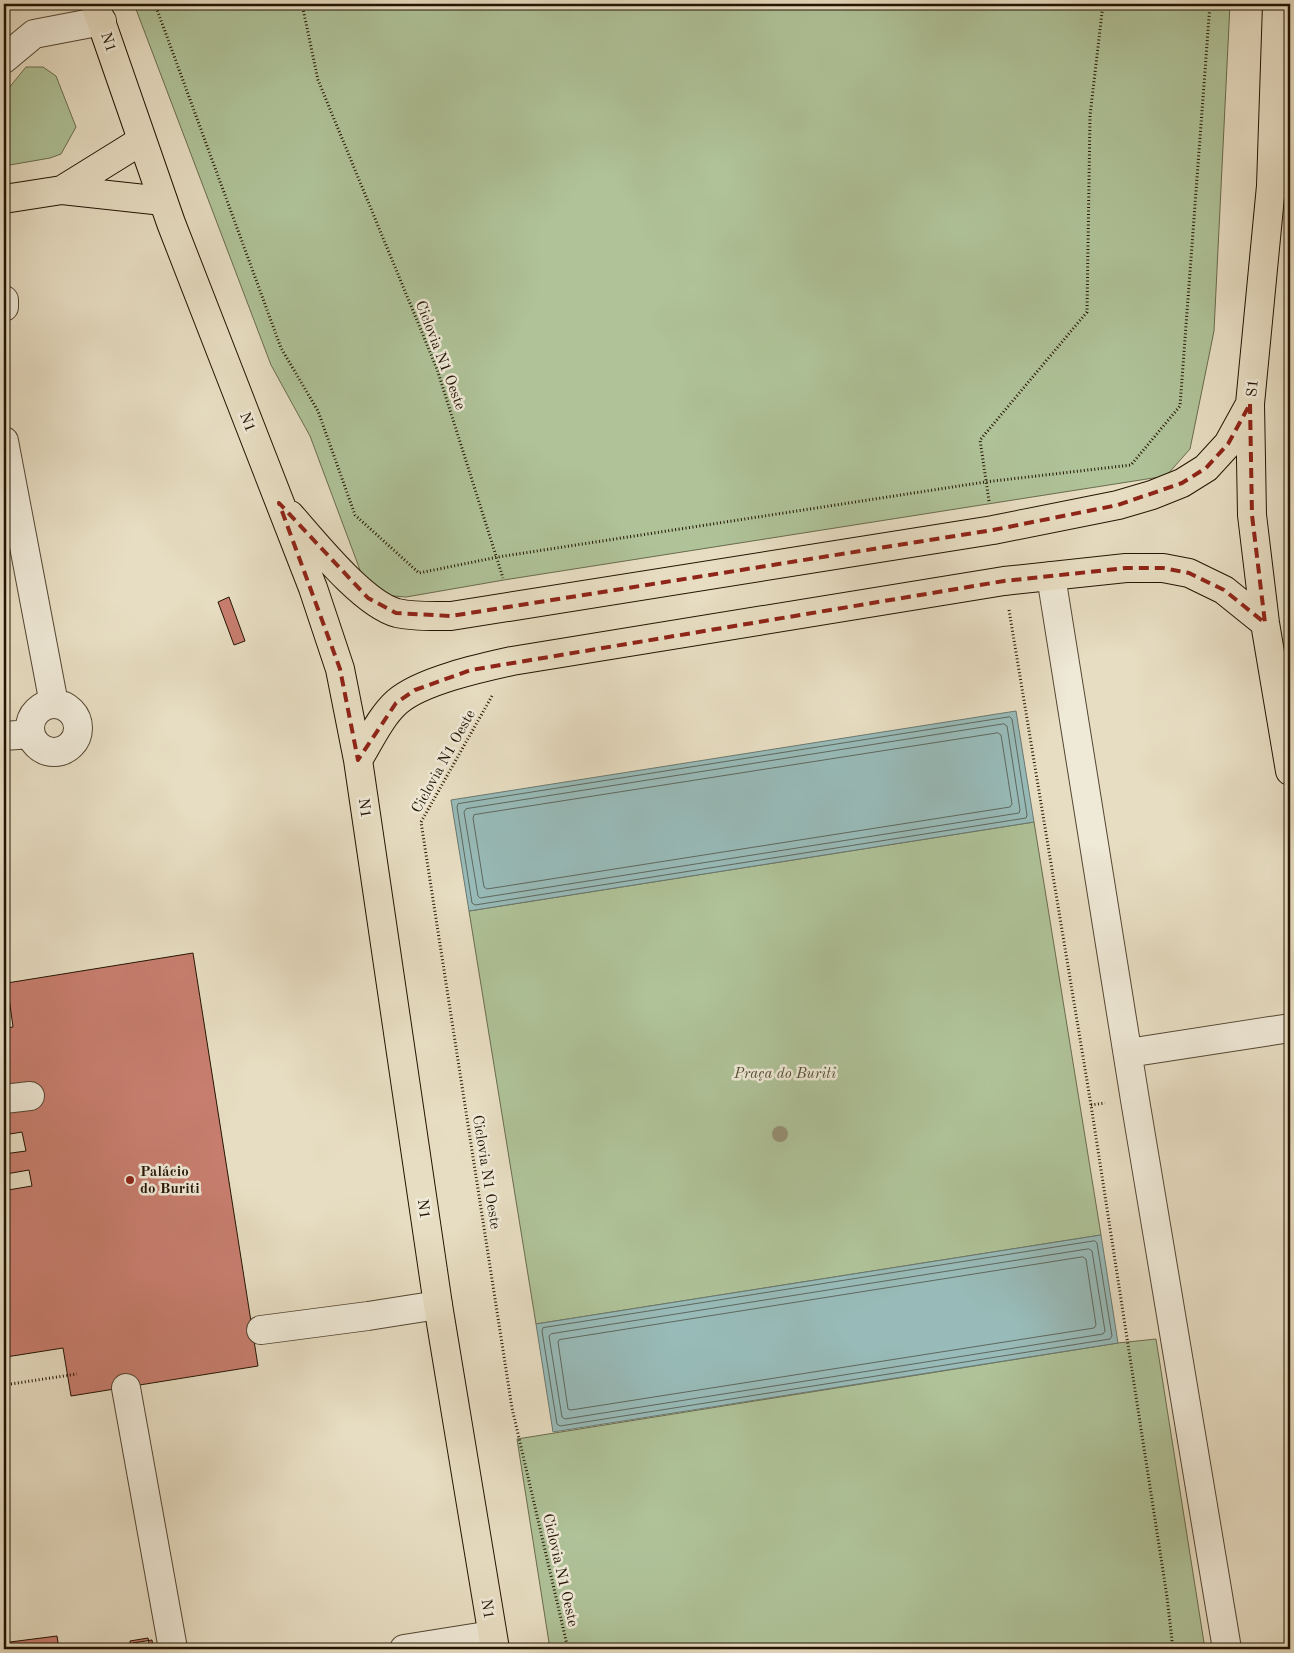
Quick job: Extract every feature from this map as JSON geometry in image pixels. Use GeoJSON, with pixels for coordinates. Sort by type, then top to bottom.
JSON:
{"type":"FeatureCollection","features":[{"type":"Feature","properties":{"kind":"main road","name":"S1"},"geometry":{"type":"LineString","coordinates":[[1277,4],[1271,186],[1250,404],[1252,515],[1265,623],[1281,664],[1290,763]]}},
{"type":"Feature","properties":{"kind":"main road","name":"N1"},"geometry":{"type":"LineString","coordinates":[[98,12],[162,201],[313,588],[340,669],[358,760],[438,1305],[493,1642]]}},
{"type":"Feature","properties":{"kind":"main road"},"geometry":{"type":"LineString","coordinates":[[62,190],[141,141]]}},
{"type":"Feature","properties":{"kind":"main road"},"geometry":{"type":"LineString","coordinates":[[4,199],[62,190],[162,201]]}},
{"type":"Feature","properties":{"kind":"main road"},"geometry":{"type":"LineString","coordinates":[[279,503],[368,598],[396,613],[451,616],[984,531],[1118,505],[1152,495],[1182,483],[1206,468],[1228,444],[1250,404]]}},
{"type":"Feature","properties":{"kind":"main road"},"geometry":{"type":"LineString","coordinates":[[358,760],[380,724],[396,703],[415,690],[470,670],[512,661],[994,582],[1126,568],[1162,568],[1189,573],[1224,590],[1265,623]]}},
{"type":"Feature","properties":{"kind":"lane"},"geometry":{"type":"LineString","coordinates":[[1288,4],[1290,8]]}},
{"type":"Feature","properties":{"kind":"lane"},"geometry":{"type":"LineString","coordinates":[[4,59],[34,34],[98,12]]}},
{"type":"Feature","properties":{"kind":"lane"},"geometry":{"type":"LineString","coordinates":[[1271,186],[1290,160]]}},
{"type":"Feature","properties":{"kind":"lane"},"geometry":{"type":"LineString","coordinates":[[4,300],[4,307]]}},
{"type":"Feature","properties":{"kind":"lane"},"geometry":{"type":"LineString","coordinates":[[4,441],[54,704]]}},
{"type":"Feature","properties":{"kind":"lane"},"geometry":{"type":"LineString","coordinates":[[1051,576],[1227,1649]]}},
{"type":"Feature","properties":{"kind":"lane"},"geometry":{"type":"LineString","coordinates":[[54,704],[64,706],[73,713],[78,723],[77,735],[72,744],[62,750],[52,752],[43,749],[35,743],[31,734],[30,724],[34,713],[43,706],[54,704]]}},
{"type":"Feature","properties":{"kind":"lane"},"geometry":{"type":"LineString","coordinates":[[4,736],[31,734]]}},
{"type":"Feature","properties":{"kind":"lane"},"geometry":{"type":"LineString","coordinates":[[1128,1053],[1290,1028]]}},
{"type":"Feature","properties":{"kind":"lane"},"geometry":{"type":"LineString","coordinates":[[261,1330],[438,1305]]}},
{"type":"Feature","properties":{"kind":"lane"},"geometry":{"type":"LineString","coordinates":[[126,1388],[173,1649]]}},
{"type":"Feature","properties":{"kind":"lane"},"geometry":{"type":"LineString","coordinates":[[404,1649],[493,1642]]}},
{"type":"Feature","properties":{"kind":"path"},"geometry":{"type":"LineString","coordinates":[[155,4],[281,348],[318,411],[355,514],[419,573],[498,557],[986,482],[1131,465],[1180,406],[1210,4]]}},
{"type":"Feature","properties":{"kind":"path","name":"Ciclovia N1 Oeste"},"geometry":{"type":"LineString","coordinates":[[302,4],[318,80],[437,369],[498,557],[504,580],[506,608]]}},
{"type":"Feature","properties":{"kind":"path","name":"Ciclovia N1 Oeste"},"geometry":{"type":"LineString","coordinates":[[512,661],[421,822],[512,1408],[568,1649]]}},
{"type":"Feature","properties":{"kind":"path"},"geometry":{"type":"LineString","coordinates":[[4,1385],[77,1374]]}},
{"type":"Feature","properties":{"kind":"highlighted area"},"geometry":{"type":"Polygon","coordinates":[[[1250,404],[1252,515],[1265,623],[1224,590],[1189,573],[1163,568],[1126,568],[1004,581],[471,670],[415,690],[396,703],[358,760],[340,669],[279,503],[368,598],[396,613],[451,616],[993,530],[1118,505],[1182,483],[1206,468],[1228,444],[1250,404]]]}},
{"type":"Feature","properties":{"kind":"green space"},"geometry":{"type":"Polygon","coordinates":[[[134,4],[1230,4],[1214,331],[1190,449],[1166,476],[406,597],[382,595],[363,578],[310,436],[271,365],[134,4]]]}},
{"type":"Feature","properties":{"kind":"green space"},"geometry":{"type":"Polygon","coordinates":[[[26,67],[43,67],[56,76],[76,127],[61,154],[50,158],[4,166],[4,94],[26,67]]]}},
{"type":"Feature","properties":{"kind":"green space","name":"Praça do Buriti"},"geometry":{"type":"Polygon","coordinates":[[[1034,822],[1101,1235],[536,1324],[469,911],[1034,822]]]}},
{"type":"Feature","properties":{"kind":"green space"},"geometry":{"type":"Polygon","coordinates":[[[1156,1339],[1205,1649],[550,1649],[517,1439],[1118,1343],[1156,1339]]]}},
{"type":"Feature","properties":{"kind":"water"},"geometry":{"type":"Polygon","coordinates":[[[1016,711],[1034,822],[469,911],[451,800],[1016,711]]]}},
{"type":"Feature","properties":{"kind":"water"},"geometry":{"type":"Polygon","coordinates":[[[1101,1235],[1118,1343],[553,1432],[536,1324],[1101,1235]]]}},
{"type":"Feature","properties":{"kind":"building"},"geometry":{"type":"Polygon","coordinates":[[[229,597],[245,641],[234,645],[218,602],[229,597]]]}},
{"type":"Feature","properties":{"kind":"building","name":"Palácio do Buriti"},"geometry":{"type":"Polygon","coordinates":[[[193,953],[258,1366],[71,1396],[63,1348],[6,1357],[9,1377],[4,1378],[4,1154],[26,1151],[22,1132],[4,1135],[4,1023],[6,1028],[13,1027],[7,983],[193,953]],[[29,1170],[6,1174],[8,1190],[32,1186],[29,1170]]]}},
{"type":"Feature","properties":{"kind":"building"},"geometry":{"type":"Polygon","coordinates":[[[57,1636],[59,1649],[11,1649],[10,1642],[57,1636]]]}},
{"type":"Feature","properties":{"kind":"building"},"geometry":{"type":"Polygon","coordinates":[[[148,1638],[150,1649],[131,1649],[130,1641],[148,1638]]]}},
{"type":"Feature","properties":{"kind":"building"},"geometry":{"type":"Polygon","coordinates":[[[152,1640],[153,1649],[134,1649],[133,1643],[152,1640]]]}},
{"type":"Feature","properties":{"kind":"place","name":"Palácio do Buriti"},"geometry":{"type":"Point","coordinates":[130,1180]}}]}
